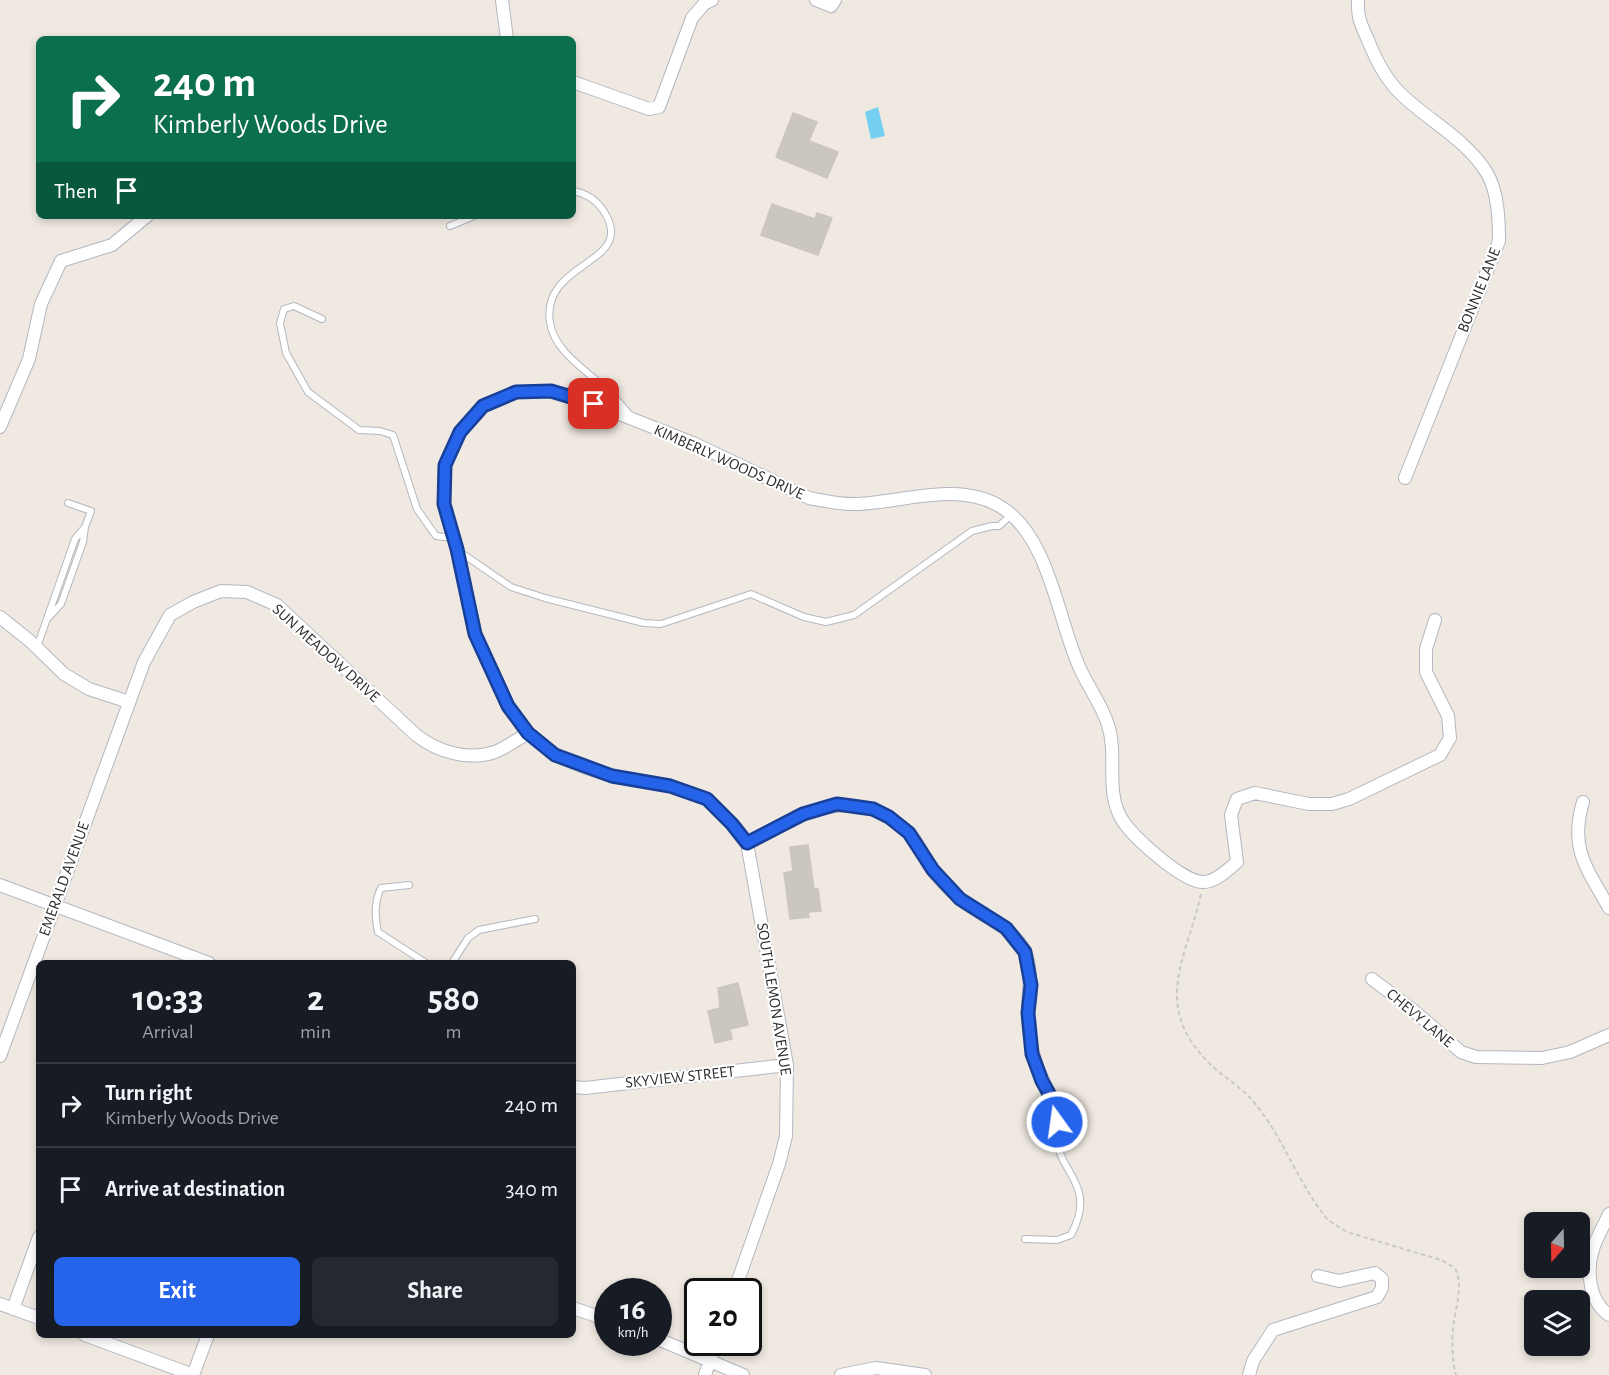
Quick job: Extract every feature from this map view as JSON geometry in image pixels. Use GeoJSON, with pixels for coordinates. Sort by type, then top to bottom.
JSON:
{"type":"FeatureCollection","features":[{"type":"Feature","properties":{"kind":"street"},"geometry":{"type":"LineString","coordinates":[[502,0],[507,36]]}},
{"type":"Feature","properties":{"kind":"street"},"geometry":{"type":"LineString","coordinates":[[576,83],[636,105],[656,109],[662,104],[692,18],[704,4],[712,0]]}},
{"type":"Feature","properties":{"kind":"street"},"geometry":{"type":"LineString","coordinates":[[816,0],[833,3]]}},
{"type":"Feature","properties":{"kind":"street","name":"BONNIE LANE"},"geometry":{"type":"LineString","coordinates":[[1358,0],[1357,14],[1384,70],[1400,93],[1470,152],[1488,174],[1499,216],[1498,241],[1405,478]]}},
{"type":"Feature","properties":{"kind":"street"},"geometry":{"type":"LineString","coordinates":[[0,427],[29,359],[41,304],[61,261],[112,245],[143,219]]}},
{"type":"Feature","properties":{"kind":"street","name":"KIMBERLY WOODS DRIVE"},"geometry":{"type":"LineString","coordinates":[[747,843],[707,799],[670,786],[612,776],[555,755],[528,733],[508,706],[475,634],[456,544],[444,504],[445,465],[460,432],[483,406],[516,392],[551,391],[574,396],[693,443],[809,498],[856,505],[963,495],[988,501],[1011,514],[1029,533],[1057,598],[1076,660],[1108,724],[1113,747],[1111,787],[1121,818],[1142,843],[1171,867],[1190,880],[1204,883]]}},
{"type":"Feature","properties":{"kind":"street","name":"SUN MEADOW DRIVE"},"geometry":{"type":"LineString","coordinates":[[129,702],[144,662],[170,615],[193,602],[221,591],[248,592],[277,605],[416,735],[437,748],[460,755],[485,754],[496,751],[528,733]]}},
{"type":"Feature","properties":{"kind":"street"},"geometry":{"type":"LineString","coordinates":[[0,617],[64,674],[89,689],[129,702]]}},
{"type":"Feature","properties":{"kind":"street"},"geometry":{"type":"LineString","coordinates":[[1204,883],[1225,873],[1237,862],[1231,815],[1237,799],[1255,793],[1309,804],[1332,804],[1349,799],[1440,755],[1450,738],[1448,716],[1426,672],[1426,649],[1435,620]]}},
{"type":"Feature","properties":{"kind":"street","name":"EMERALD AVENUE"},"geometry":{"type":"LineString","coordinates":[[0,1056],[129,702]]}},
{"type":"Feature","properties":{"kind":"street"},"geometry":{"type":"LineString","coordinates":[[1583,802],[1577,841],[1582,857],[1609,908]]}},
{"type":"Feature","properties":{"kind":"street"},"geometry":{"type":"LineString","coordinates":[[747,843],[803,814],[837,804],[873,809],[889,817],[909,833],[933,870],[960,899],[1006,928],[1025,952],[1031,985],[1028,1013],[1032,1054],[1042,1081],[1058,1110]]}},
{"type":"Feature","properties":{"kind":"street","name":"SOUTH LEMON AVENUE"},"geometry":{"type":"LineString","coordinates":[[739,1278],[779,1164],[786,1136],[787,1065],[747,843]]}},
{"type":"Feature","properties":{"kind":"street"},"geometry":{"type":"LineString","coordinates":[[0,885],[201,960]]}},
{"type":"Feature","properties":{"kind":"street","name":"CHEVY LANE"},"geometry":{"type":"LineString","coordinates":[[1372,979],[1413,1010],[1461,1052],[1476,1057],[1542,1058],[1570,1052],[1609,1035]]}},
{"type":"Feature","properties":{"kind":"street","name":"SKYVIEW STREET"},"geometry":{"type":"LineString","coordinates":[[576,1087],[787,1065]]}},
{"type":"Feature","properties":{"kind":"street"},"geometry":{"type":"LineString","coordinates":[[1609,1214],[1593,1248],[1590,1267],[1592,1289],[1596,1300],[1601,1310],[1609,1315]]}},
{"type":"Feature","properties":{"kind":"street"},"geometry":{"type":"LineString","coordinates":[[13,1309],[36,1245]]}},
{"type":"Feature","properties":{"kind":"street"},"geometry":{"type":"LineString","coordinates":[[1249,1375],[1253,1361],[1273,1330],[1377,1297],[1382,1288],[1382,1279],[1375,1273],[1339,1281],[1318,1276]]}},
{"type":"Feature","properties":{"kind":"street"},"geometry":{"type":"LineString","coordinates":[[0,1304],[36,1317]]}},
{"type":"Feature","properties":{"kind":"street"},"geometry":{"type":"LineString","coordinates":[[576,1309],[594,1315]]}},
{"type":"Feature","properties":{"kind":"street"},"geometry":{"type":"LineString","coordinates":[[93,1338],[193,1375],[207,1338]]}},
{"type":"Feature","properties":{"kind":"street"},"geometry":{"type":"LineString","coordinates":[[672,1345],[743,1375]]}},
{"type":"Feature","properties":{"kind":"street"},"geometry":{"type":"LineString","coordinates":[[705,1375],[712,1356]]}},
{"type":"Feature","properties":{"kind":"street"},"geometry":{"type":"LineString","coordinates":[[841,1375],[876,1368],[925,1375]]}},
{"type":"Feature","properties":{"kind":"lane"},"geometry":{"type":"LineString","coordinates":[[576,191],[600,204],[610,220],[613,233],[607,246],[596,257],[574,271],[559,285],[552,301],[551,328],[565,352],[607,389],[634,420]]}},
{"type":"Feature","properties":{"kind":"lane"},"geometry":{"type":"LineString","coordinates":[[450,226],[467,219]]}},
{"type":"Feature","properties":{"kind":"lane"},"geometry":{"type":"LineString","coordinates":[[322,319],[294,306],[284,309],[280,323],[286,353],[308,392],[359,430],[380,431],[393,435],[417,509],[436,536],[456,544],[512,587],[545,598],[644,623],[661,624],[751,594],[804,617],[826,622],[854,615],[972,531],[999,526],[1011,514]]}},
{"type":"Feature","properties":{"kind":"lane"},"geometry":{"type":"LineString","coordinates":[[37,648],[48,618],[61,604],[91,512],[68,503]]}},
{"type":"Feature","properties":{"kind":"lane"},"geometry":{"type":"LineString","coordinates":[[409,885],[381,888],[377,896],[375,916],[378,932],[421,960]]}},
{"type":"Feature","properties":{"kind":"lane"},"geometry":{"type":"LineString","coordinates":[[454,960],[468,938],[479,930],[535,919]]}},
{"type":"Feature","properties":{"kind":"lane"},"geometry":{"type":"LineString","coordinates":[[1025,1239],[1057,1240],[1071,1235],[1081,1207],[1075,1178],[1062,1155],[1056,1135],[1058,1110]]}},
{"type":"Feature","properties":{"kind":"path"},"geometry":{"type":"LineString","coordinates":[[1204,883],[1195,922],[1180,965],[1179,1018],[1191,1041],[1210,1064],[1252,1099],[1328,1220],[1347,1232],[1441,1260],[1455,1268],[1459,1283],[1452,1354],[1456,1375]]}},
{"type":"Feature","properties":{"kind":"water"},"geometry":{"type":"Polygon","coordinates":[[[878,107],[885,136],[871,139],[865,112],[878,107]]]}},
{"type":"Feature","properties":{"kind":"building"},"geometry":{"type":"Polygon","coordinates":[[[793,113],[817,122],[809,141],[838,152],[827,178],[776,157],[793,113]]]}},
{"type":"Feature","properties":{"kind":"building"},"geometry":{"type":"Polygon","coordinates":[[[772,204],[815,219],[817,213],[832,218],[818,255],[761,235],[772,204]]]}},
{"type":"Feature","properties":{"kind":"building"},"geometry":{"type":"Polygon","coordinates":[[[808,845],[814,889],[818,889],[821,911],[808,912],[809,917],[790,919],[784,873],[793,871],[790,847],[808,845]]]}},
{"type":"Feature","properties":{"kind":"building"},"geometry":{"type":"Polygon","coordinates":[[[738,983],[748,1025],[730,1029],[732,1039],[715,1043],[708,1011],[720,1008],[718,988],[738,983]]]}},
{"type":"Feature","properties":{"kind":"route"},"geometry":{"type":"LineString","coordinates":[[594,404],[574,396],[551,391],[516,392],[483,406],[460,432],[445,465],[444,504],[457,549],[475,634],[508,706],[528,733],[555,755],[612,776],[651,781],[707,799],[747,843],[803,814],[837,804],[873,809],[889,817],[909,833],[933,870],[960,899],[1006,928],[1025,952],[1031,985],[1028,1013],[1032,1054],[1042,1081],[1058,1110],[1057,1122]]}}]}
